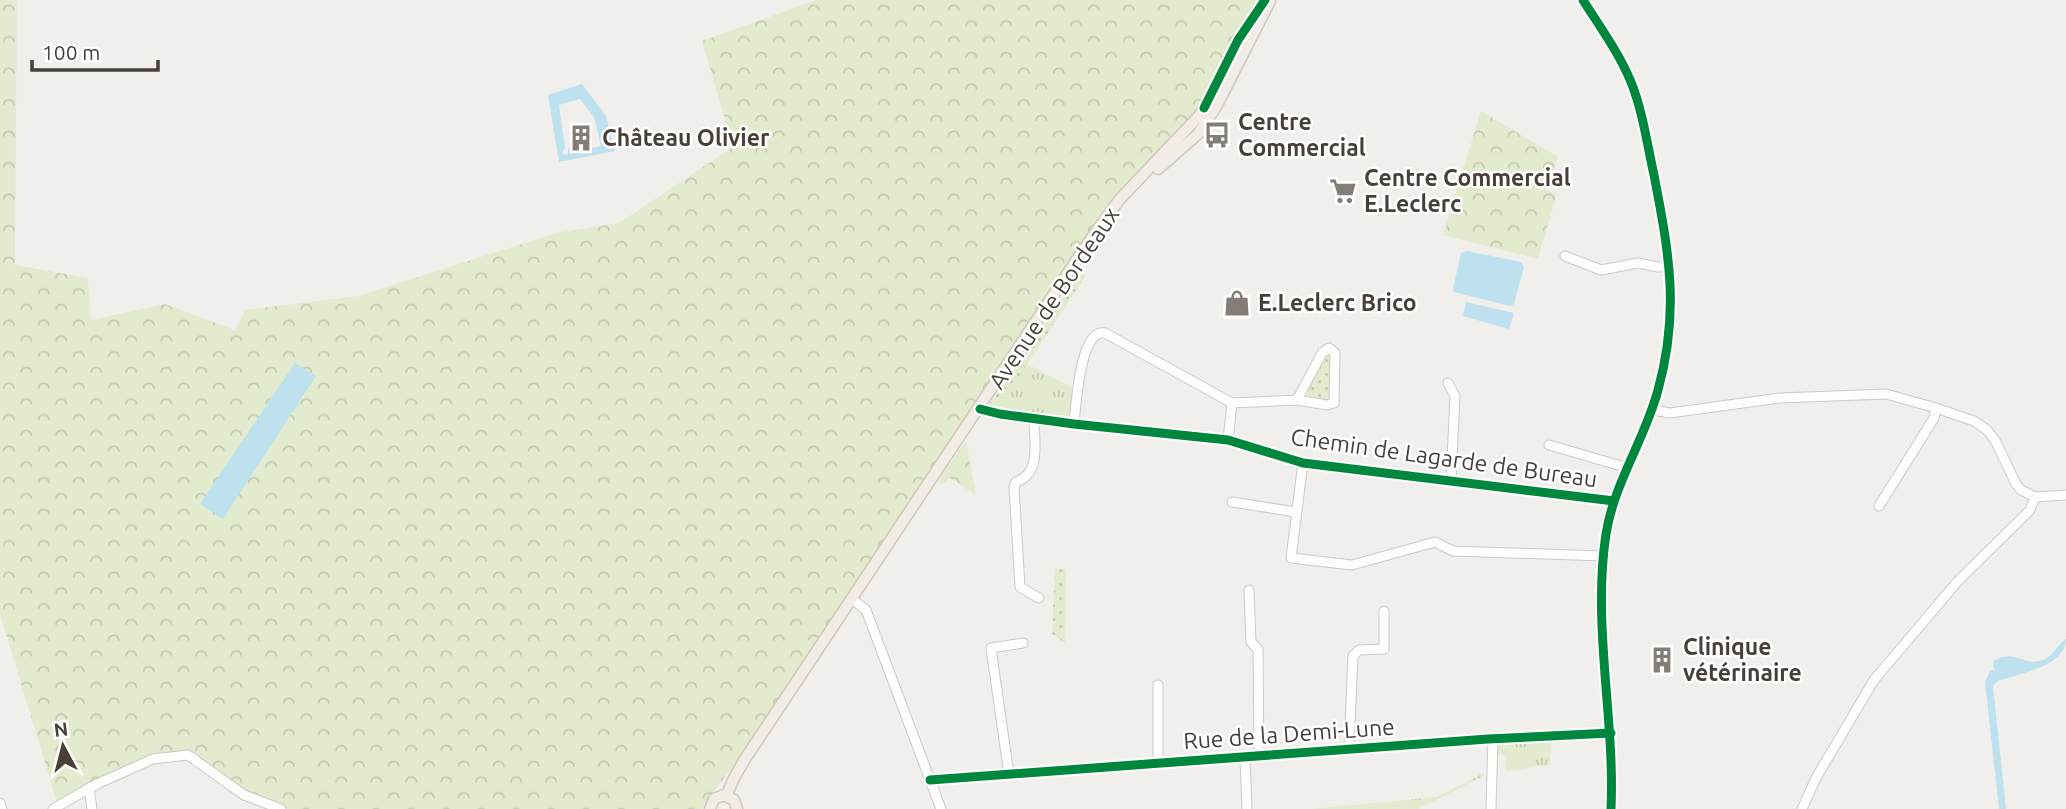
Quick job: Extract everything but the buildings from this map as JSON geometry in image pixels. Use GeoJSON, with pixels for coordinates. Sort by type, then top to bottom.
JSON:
{"type":"FeatureCollection","features":[{"type":"Feature","properties":{"kind":"main road","name":"Avenue de Bordeaux"},"geometry":{"type":"LineString","coordinates":[[727,795],[733,780],[1088,243],[1120,199],[1199,116],[1251,19],[1265,0]]}},
{"type":"Feature","properties":{"kind":"main road","name":"Avenue de Bordeaux"},"geometry":{"type":"LineString","coordinates":[[1107,220],[1142,184],[1198,134],[1216,107],[1271,0]]}},
{"type":"Feature","properties":{"kind":"main road"},"geometry":{"type":"LineString","coordinates":[[710,809],[716,797],[727,795],[734,800],[737,809]]}},
{"type":"Feature","properties":{"kind":"street"},"geometry":{"type":"LineString","coordinates":[[1583,0],[1617,54],[1639,106],[1670,265],[1671,321],[1662,373],[1653,410],[1614,501],[1603,556],[1604,652],[1611,733],[1611,809]]}},
{"type":"Feature","properties":{"kind":"street"},"geometry":{"type":"LineString","coordinates":[[1565,256],[1601,270],[1638,263],[1658,267],[1670,265]]}},
{"type":"Feature","properties":{"kind":"street"},"geometry":{"type":"LineString","coordinates":[[1074,424],[1085,353],[1094,335],[1099,332],[1232,403],[1297,400],[1327,405],[1334,403],[1335,353],[1329,348],[1322,353],[1297,400]]}},
{"type":"Feature","properties":{"kind":"street"},"geometry":{"type":"LineString","coordinates":[[1448,383],[1455,396],[1451,480]]}},
{"type":"Feature","properties":{"kind":"street"},"geometry":{"type":"LineString","coordinates":[[1653,410],[1670,414],[1780,398],[1872,394],[1899,397],[1983,426],[2001,451],[2015,484],[2026,494],[2035,497],[2066,495]]}},
{"type":"Feature","properties":{"kind":"street"},"geometry":{"type":"LineString","coordinates":[[1228,440],[1232,403]]}},
{"type":"Feature","properties":{"kind":"street"},"geometry":{"type":"LineString","coordinates":[[1879,506],[1934,418],[1936,408]]}},
{"type":"Feature","properties":{"kind":"street","name":"Chemin de Lagarde de Bureau"},"geometry":{"type":"LineString","coordinates":[[980,409],[1034,419],[1228,440],[1303,464],[1614,501]]}},
{"type":"Feature","properties":{"kind":"street"},"geometry":{"type":"LineString","coordinates":[[1034,419],[1031,474],[1016,482],[1014,487],[1020,587],[1039,598]]}},
{"type":"Feature","properties":{"kind":"street"},"geometry":{"type":"LineString","coordinates":[[1549,445],[1628,468]]}},
{"type":"Feature","properties":{"kind":"street"},"geometry":{"type":"LineString","coordinates":[[1303,464],[1291,558],[1352,565],[1435,542],[1453,551],[1603,556]]}},
{"type":"Feature","properties":{"kind":"street"},"geometry":{"type":"LineString","coordinates":[[1802,809],[1816,778],[1874,680],[1958,581],[2030,510],[2035,497]]}},
{"type":"Feature","properties":{"kind":"street"},"geometry":{"type":"LineString","coordinates":[[1232,502],[1296,512]]}},
{"type":"Feature","properties":{"kind":"street"},"geometry":{"type":"LineString","coordinates":[[1249,590],[1251,642],[1258,649],[1259,756]]}},
{"type":"Feature","properties":{"kind":"street"},"geometry":{"type":"LineString","coordinates":[[852,599],[866,610],[941,809]]}},
{"type":"Feature","properties":{"kind":"street"},"geometry":{"type":"LineString","coordinates":[[1349,749],[1353,656],[1359,650],[1384,649],[1384,611]]}},
{"type":"Feature","properties":{"kind":"street"},"geometry":{"type":"LineString","coordinates":[[1009,775],[991,648],[1023,643]]}},
{"type":"Feature","properties":{"kind":"street"},"geometry":{"type":"LineString","coordinates":[[1158,685],[1158,764]]}},
{"type":"Feature","properties":{"kind":"street","name":"Rue de la Demi-Lune"},"geometry":{"type":"LineString","coordinates":[[930,780],[1493,738],[1611,733]]}},
{"type":"Feature","properties":{"kind":"street"},"geometry":{"type":"LineString","coordinates":[[1491,809],[1493,738]]}},
{"type":"Feature","properties":{"kind":"street"},"geometry":{"type":"LineString","coordinates":[[53,809],[89,788],[153,759],[188,755],[244,795],[281,809]]}},
{"type":"Feature","properties":{"kind":"street"},"geometry":{"type":"LineString","coordinates":[[1245,757],[1247,809]]}},
{"type":"Feature","properties":{"kind":"street"},"geometry":{"type":"LineString","coordinates":[[89,788],[92,809]]}},
{"type":"Feature","properties":{"kind":"street"},"geometry":{"type":"LineString","coordinates":[[0,803],[2,809]]}},
{"type":"Feature","properties":{"kind":"green space"},"geometry":{"type":"Polygon","coordinates":[[[0,0],[17,0],[15,265],[88,278],[91,320],[165,304],[235,330],[245,310],[358,296],[556,233],[619,223],[733,147],[702,41],[816,0],[1271,0],[1198,134],[1141,184],[1107,220],[745,759],[726,775],[701,809],[281,809],[244,795],[188,755],[153,759],[58,806],[0,614],[0,0]]]}},
{"type":"Feature","properties":{"kind":"green space"},"geometry":{"type":"Polygon","coordinates":[[[1481,111],[1558,157],[1546,190],[1557,194],[1538,259],[1443,235],[1481,111]]]}},
{"type":"Feature","properties":{"kind":"green space"},"geometry":{"type":"Polygon","coordinates":[[[1080,271],[1086,275],[997,411],[994,411],[990,404],[1080,271]]]}},
{"type":"Feature","properties":{"kind":"green space"},"geometry":{"type":"Polygon","coordinates":[[[1326,354],[1331,356],[1331,395],[1328,399],[1309,397],[1305,391],[1326,354]]]}},
{"type":"Feature","properties":{"kind":"green space"},"geometry":{"type":"Polygon","coordinates":[[[1027,364],[1073,388],[1069,416],[998,408],[1027,364]]]}},
{"type":"Feature","properties":{"kind":"green space"},"geometry":{"type":"Polygon","coordinates":[[[966,441],[976,495],[950,478],[942,485],[938,481],[966,441]]]}},
{"type":"Feature","properties":{"kind":"green space"},"geometry":{"type":"Polygon","coordinates":[[[1055,569],[1066,569],[1065,643],[1052,634],[1055,569]]]}},
{"type":"Feature","properties":{"kind":"green space"},"geometry":{"type":"Polygon","coordinates":[[[1551,743],[1550,765],[1505,771],[1506,756],[1496,754],[1496,744],[1551,743]]]}},
{"type":"Feature","properties":{"kind":"green space"},"geometry":{"type":"Polygon","coordinates":[[[1484,773],[1483,776],[1418,809],[1311,809],[1436,797],[1484,773]]]}},
{"type":"Feature","properties":{"kind":"water"},"geometry":{"type":"Polygon","coordinates":[[[582,84],[606,116],[615,151],[559,162],[548,95],[582,84]],[[580,99],[559,105],[565,148],[562,153],[565,155],[568,154],[568,149],[591,144],[593,148],[601,146],[594,117],[580,99]]]}},
{"type":"Feature","properties":{"kind":"water"},"geometry":{"type":"Polygon","coordinates":[[[1467,251],[1521,262],[1524,267],[1514,304],[1510,306],[1454,292],[1461,253],[1467,251]]]}},
{"type":"Feature","properties":{"kind":"water"},"geometry":{"type":"Polygon","coordinates":[[[1466,302],[1514,313],[1509,329],[1463,316],[1466,302]]]}},
{"type":"Feature","properties":{"kind":"water"},"geometry":{"type":"Polygon","coordinates":[[[295,363],[316,376],[223,519],[200,504],[295,363]]]}},
{"type":"Feature","properties":{"kind":"water"},"geometry":{"type":"Polygon","coordinates":[[[2066,639],[2064,648],[2050,662],[2040,668],[1998,681],[1993,686],[2006,809],[1999,809],[1985,682],[1990,671],[1995,670],[1994,661],[2001,657],[2038,661],[2048,657],[2066,639]]]}},
{"type":"Feature","properties":{"kind":"cycle path"},"geometry":{"type":"LineString","coordinates":[[1204,108],[1238,40],[1265,0]]}},
{"type":"Feature","properties":{"kind":"cycle path"},"geometry":{"type":"LineString","coordinates":[[1583,0],[1621,61],[1635,93],[1659,203],[1670,282],[1669,334],[1665,361],[1646,426],[1610,515],[1602,568],[1602,637],[1610,740],[1611,809]]}},
{"type":"Feature","properties":{"kind":"cycle path"},"geometry":{"type":"LineString","coordinates":[[980,409],[1074,424],[1228,440],[1303,463],[1614,501]]}},
{"type":"Feature","properties":{"kind":"cycle path"},"geometry":{"type":"LineString","coordinates":[[930,780],[1488,739],[1611,733]]}},
{"type":"Feature","properties":{"kind":"place","name":"Centre Commercial"},"geometry":{"type":"Point","coordinates":[1217,135]}},
{"type":"Feature","properties":{"kind":"place","name":"Château Olivier"},"geometry":{"type":"Point","coordinates":[581,138]}},
{"type":"Feature","properties":{"kind":"place","name":"Centre Commercial E.Leclerc"},"geometry":{"type":"Point","coordinates":[1343,191]}},
{"type":"Feature","properties":{"kind":"place","name":"E.Leclerc Brico"},"geometry":{"type":"Point","coordinates":[1237,303]}},
{"type":"Feature","properties":{"kind":"place","name":"Clinique vétérinaire"},"geometry":{"type":"Point","coordinates":[1662,660]}}]}
